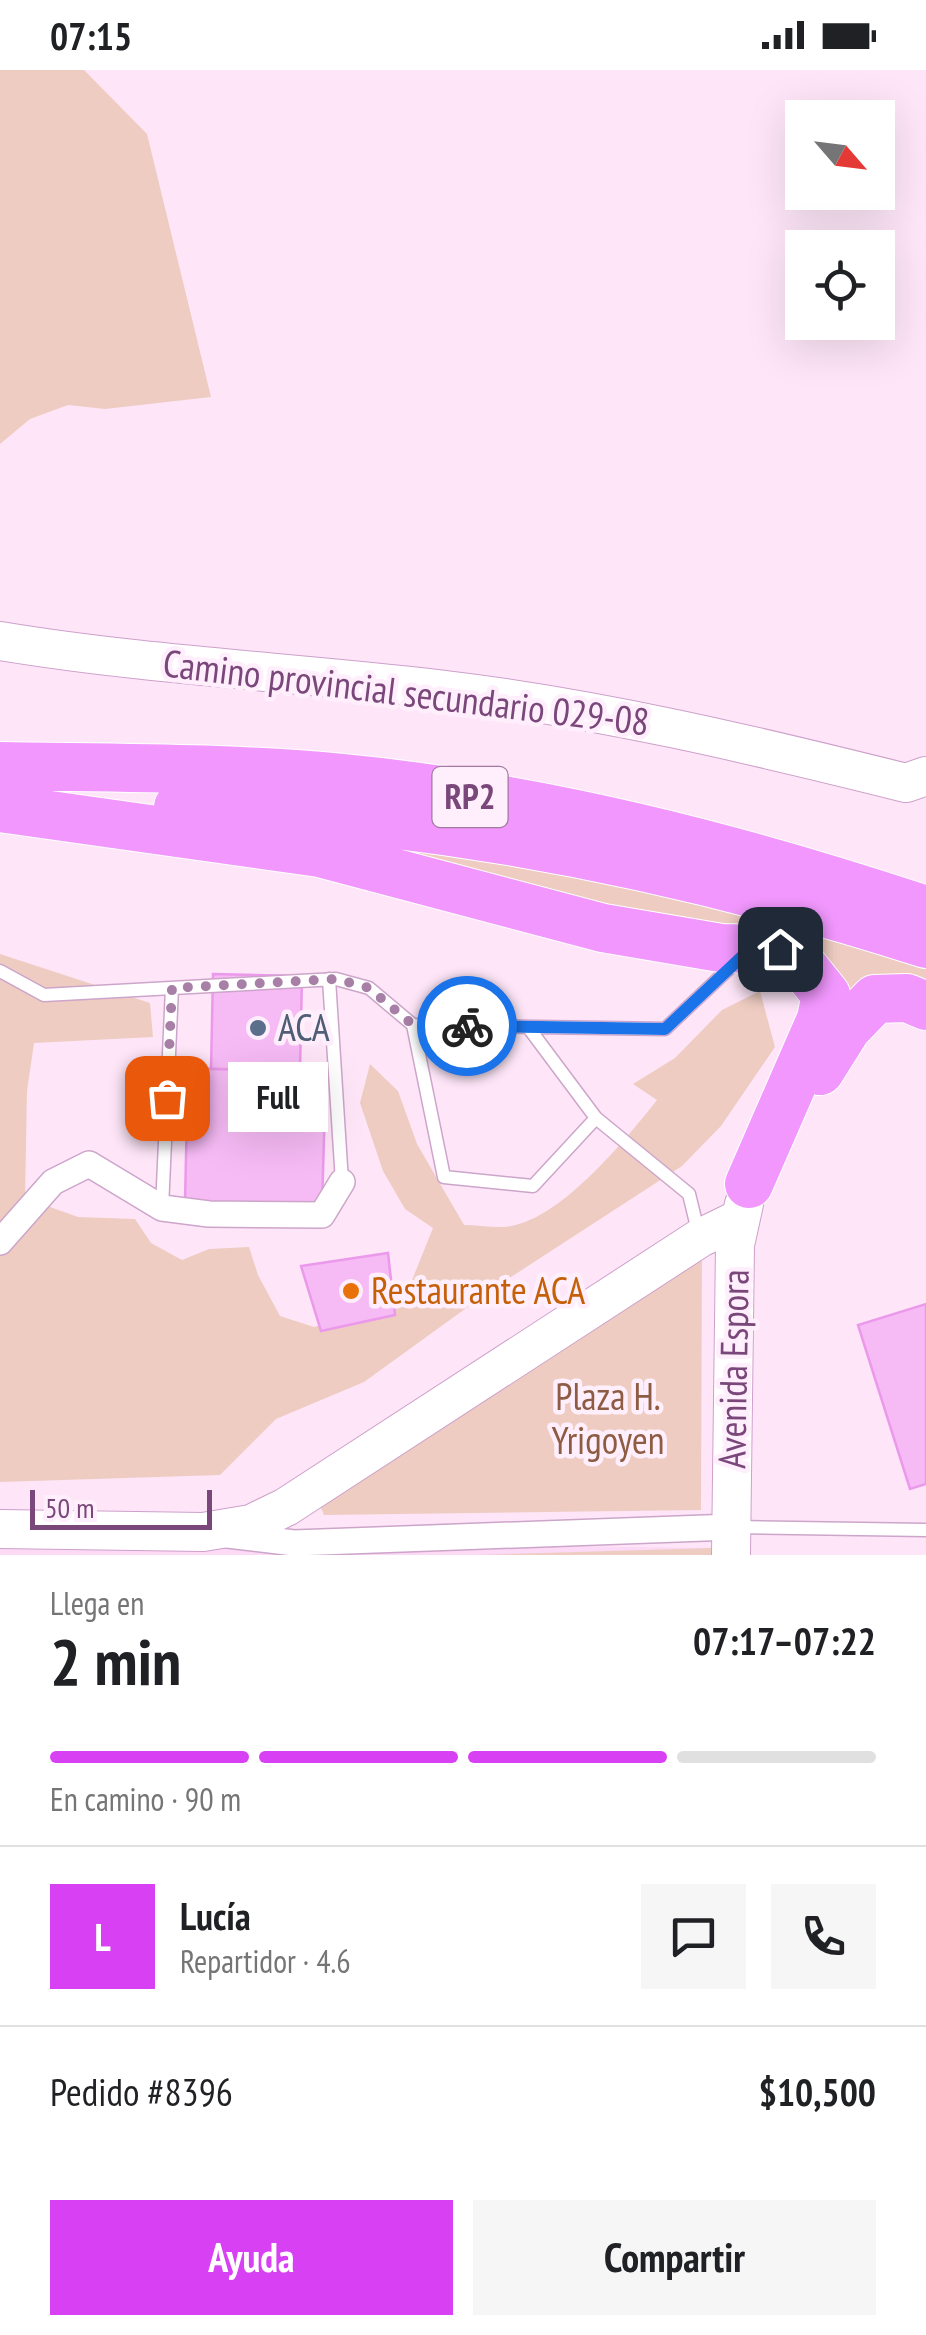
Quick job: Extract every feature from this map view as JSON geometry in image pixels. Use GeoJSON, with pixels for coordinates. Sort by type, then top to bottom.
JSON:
{"type":"FeatureCollection","features":[{"type":"Feature","properties":{"kind":"highway"},"geometry":{"type":"LineString","coordinates":[[0,739],[204,770]]}},
{"type":"Feature","properties":{"kind":"highway","name":"RP2"},"geometry":{"type":"LineString","coordinates":[[0,766],[204,770],[344,778],[620,821],[776,860],[926,910]]}},
{"type":"Feature","properties":{"kind":"highway","name":"RP2"},"geometry":{"type":"LineString","coordinates":[[0,800],[289,810],[500,838],[732,887],[926,944]]}},
{"type":"Feature","properties":{"kind":"highway"},"geometry":{"type":"LineString","coordinates":[[0,808],[320,853],[603,928],[721,948],[780,949],[798,960],[826,995],[821,1019],[744,1202]]}},
{"type":"Feature","properties":{"kind":"highway"},"geometry":{"type":"LineString","coordinates":[[744,1202],[860,1011],[875,999],[887,997],[926,1006]]}},
{"type":"Feature","properties":{"kind":"street","name":"Camino provincial secundario 029-08"},"geometry":{"type":"LineString","coordinates":[[0,641],[96,657],[478,695],[654,721],[906,783],[926,776]]}},
{"type":"Feature","properties":{"kind":"street"},"geometry":{"type":"LineString","coordinates":[[0,1242],[53,1182],[89,1164],[162,1208],[210,1214],[322,1215],[342,1182]]}},
{"type":"Feature","properties":{"kind":"street"},"geometry":{"type":"LineString","coordinates":[[0,1529],[130,1543],[251,1524],[286,1507],[700,1238],[744,1202]]}},
{"type":"Feature","properties":{"kind":"street","name":"Avenida Espora"},"geometry":{"type":"LineString","coordinates":[[732,1541],[735,1245],[744,1202]]}},
{"type":"Feature","properties":{"kind":"street"},"geometry":{"type":"LineString","coordinates":[[204,1532],[294,1549],[732,1541]]}},
{"type":"Feature","properties":{"kind":"lane"},"geometry":{"type":"LineString","coordinates":[[413,1025],[665,1029],[751,948]]}},
{"type":"Feature","properties":{"kind":"lane"},"geometry":{"type":"LineString","coordinates":[[0,971],[44,996],[329,979],[369,988],[413,1025],[444,1177],[533,1186],[596,1118]]}},
{"type":"Feature","properties":{"kind":"lane"},"geometry":{"type":"LineString","coordinates":[[329,979],[342,1182]]}},
{"type":"Feature","properties":{"kind":"lane"},"geometry":{"type":"LineString","coordinates":[[162,1208],[172,988]]}},
{"type":"Feature","properties":{"kind":"lane"},"geometry":{"type":"LineString","coordinates":[[528,1026],[596,1118],[689,1194],[700,1238]]}},
{"type":"Feature","properties":{"kind":"lane"},"geometry":{"type":"LineString","coordinates":[[732,1541],[926,1530]]}},
{"type":"Feature","properties":{"kind":"shaded area"},"geometry":{"type":"Polygon","coordinates":[[[0,1529],[294,1543],[713,1548],[712,1555],[0,1555],[0,1529]]]}},
{"type":"Feature","properties":{"kind":"green space"},"geometry":{"type":"Polygon","coordinates":[[[0,70],[84,70],[147,134],[211,397],[105,409],[68,405],[30,419],[0,444],[0,70]]]}},
{"type":"Feature","properties":{"kind":"green space"},"geometry":{"type":"Polygon","coordinates":[[[284,824],[574,865],[926,962],[926,991],[834,995],[727,935],[284,824]]]}},
{"type":"Feature","properties":{"kind":"green space"},"geometry":{"type":"Polygon","coordinates":[[[0,954],[150,1003],[153,1037],[34,1043],[27,1091],[25,1198],[78,1217],[135,1219],[151,1243],[182,1260],[209,1249],[249,1247],[258,1275],[280,1316],[314,1327],[404,1300],[433,1228],[405,1209],[383,1171],[360,1103],[370,1064],[398,1091],[417,1144],[464,1225],[500,1227],[531,1220],[592,1174],[657,1100],[633,1084],[675,1058],[722,1010],[760,991],[775,1047],[721,1126],[682,1166],[494,1288],[364,1382],[276,1419],[220,1475],[0,1482],[0,954]]]}},
{"type":"Feature","properties":{"kind":"green space","name":"Plaza H. Yrigoyen"},"geometry":{"type":"Polygon","coordinates":[[[702,1247],[701,1510],[324,1515],[318,1500],[702,1247]]]}},
{"type":"Feature","properties":{"kind":"green space"},"geometry":{"type":"Polygon","coordinates":[[[713,1548],[712,1555],[478,1555],[713,1548]]]}},
{"type":"Feature","properties":{"kind":"building"},"geometry":{"type":"Polygon","coordinates":[[[213,974],[302,976],[300,1071],[211,1069],[213,974]]]}},
{"type":"Feature","properties":{"kind":"building"},"geometry":{"type":"Polygon","coordinates":[[[188,1068],[326,1072],[322,1205],[185,1202],[188,1068]]]}},
{"type":"Feature","properties":{"kind":"building","name":"Restaurante ACA"},"geometry":{"type":"Polygon","coordinates":[[[388,1253],[395,1315],[321,1331],[301,1266],[388,1253]]]}},
{"type":"Feature","properties":{"kind":"building"},"geometry":{"type":"Polygon","coordinates":[[[926,1304],[926,1484],[910,1489],[858,1325],[926,1304]]]}},
{"type":"Feature","properties":{"kind":"way so far"},"geometry":{"type":"LineString","coordinates":[[167,1098],[172,988],[336,979],[369,988],[413,1025],[467,1026]]}},
{"type":"Feature","properties":{"kind":"place","name":"ACA"},"geometry":{"type":"Point","coordinates":[258,1028]}},
{"type":"Feature","properties":{"kind":"place","name":"Full"},"geometry":{"type":"Point","coordinates":[167,1098]}},
{"type":"Feature","properties":{"kind":"place","name":"Restaurante ACA"},"geometry":{"type":"Point","coordinates":[351,1291]}},
{"type":"Feature","properties":{"kind":"route"},"geometry":{"type":"LineString","coordinates":[[467,1026],[665,1029],[751,948],[780,949]]}}]}
